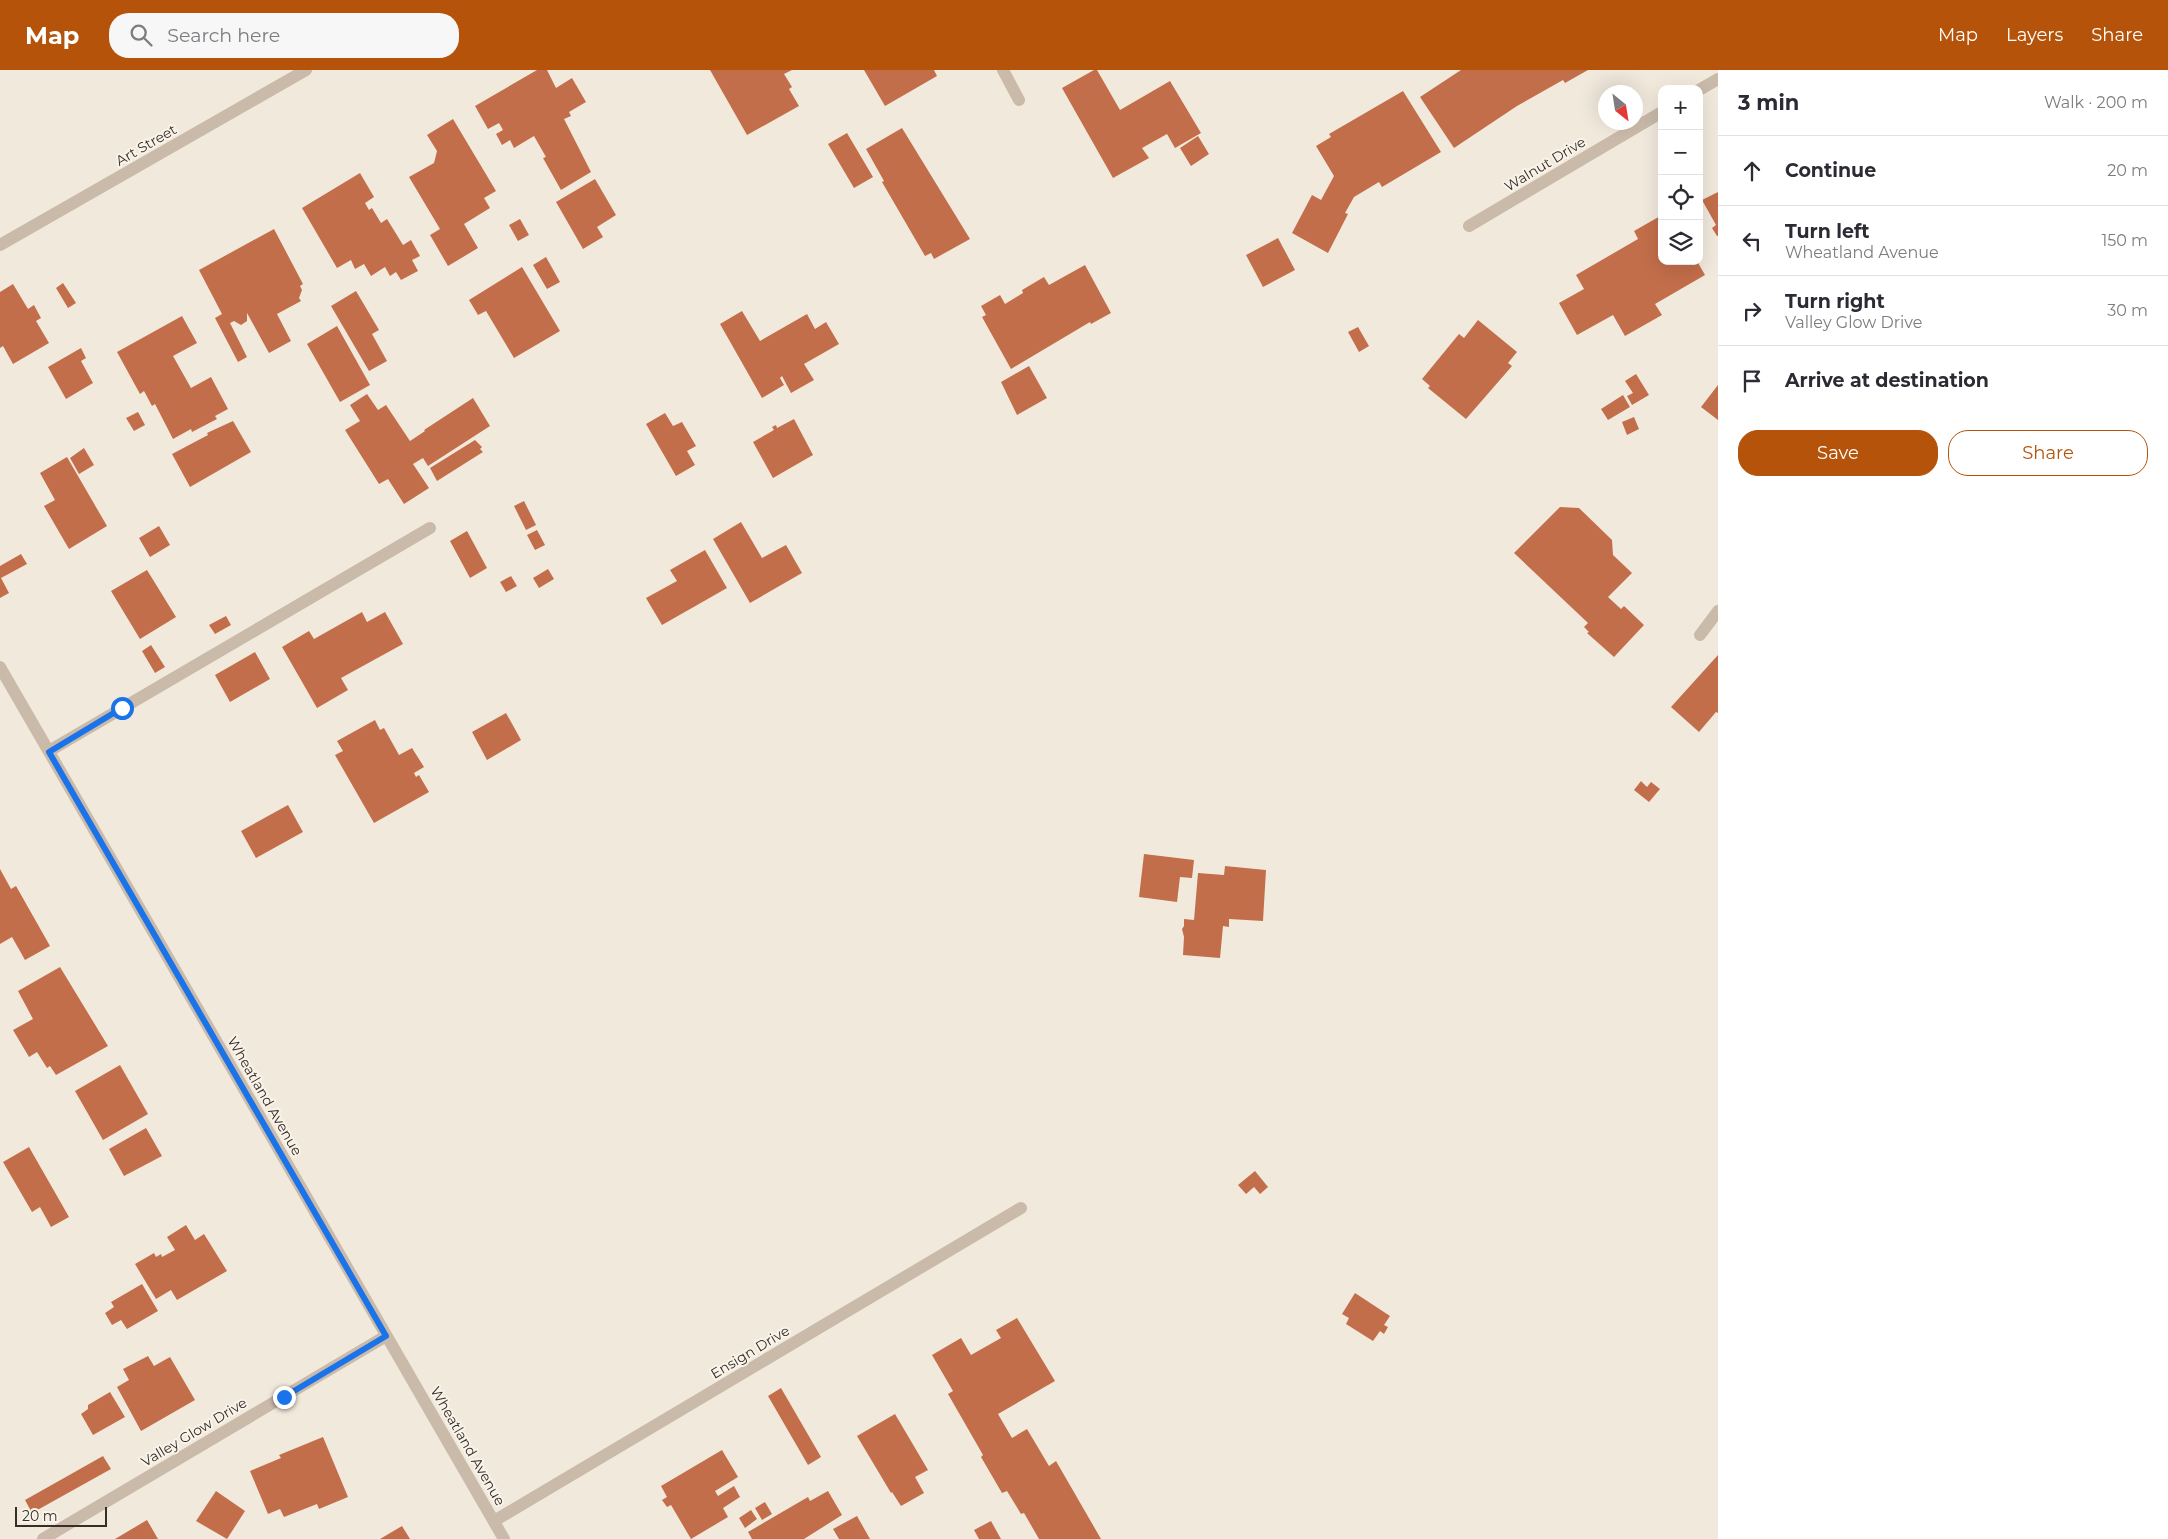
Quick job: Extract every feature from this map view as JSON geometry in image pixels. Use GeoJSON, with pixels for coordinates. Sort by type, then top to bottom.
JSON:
{"type":"FeatureCollection","features":[{"type":"Feature","properties":{"kind":"street","name":"Art Street"},"geometry":{"type":"LineString","coordinates":[[0,245],[306,70]]}},
{"type":"Feature","properties":{"kind":"street"},"geometry":{"type":"LineString","coordinates":[[1002,70],[1019,100]]}},
{"type":"Feature","properties":{"kind":"street"},"geometry":{"type":"LineString","coordinates":[[1703,88],[1718,79]]}},
{"type":"Feature","properties":{"kind":"street","name":"Walnut Drive"},"geometry":{"type":"LineString","coordinates":[[1469,226],[1658,114]]}},
{"type":"Feature","properties":{"kind":"street"},"geometry":{"type":"LineString","coordinates":[[49,752],[430,528]]}},
{"type":"Feature","properties":{"kind":"street"},"geometry":{"type":"LineString","coordinates":[[1700,635],[1718,611]]}},
{"type":"Feature","properties":{"kind":"street","name":"Wheatland Avenue"},"geometry":{"type":"LineString","coordinates":[[0,667],[504,1539]]}},
{"type":"Feature","properties":{"kind":"street","name":"Ensign Drive"},"geometry":{"type":"LineString","coordinates":[[494,1522],[1020,1208]]}},
{"type":"Feature","properties":{"kind":"street","name":"Valley Glow Drive"},"geometry":{"type":"LineString","coordinates":[[43,1539],[386,1336]]}},
{"type":"Feature","properties":{"kind":"building"},"geometry":{"type":"Polygon","coordinates":[[[537,70],[547,70],[556,88],[572,78],[586,102],[569,112],[571,116],[564,119],[591,172],[561,190],[543,158],[546,157],[534,136],[514,148],[510,140],[502,145],[496,134],[503,130],[499,123],[488,129],[475,106],[537,70]]]}},
{"type":"Feature","properties":{"kind":"building"},"geometry":{"type":"Polygon","coordinates":[[[710,70],[792,70],[784,74],[792,87],[789,89],[799,106],[747,135],[710,70]]]}},
{"type":"Feature","properties":{"kind":"building"},"geometry":{"type":"Polygon","coordinates":[[[864,70],[934,70],[937,76],[885,106],[864,70]]]}},
{"type":"Feature","properties":{"kind":"building"},"geometry":{"type":"Polygon","coordinates":[[[1097,70],[1120,110],[1170,81],[1201,133],[1175,148],[1167,134],[1142,148],[1149,158],[1113,178],[1062,88],[1097,70]]]}},
{"type":"Feature","properties":{"kind":"building"},"geometry":{"type":"Polygon","coordinates":[[[1461,70],[1588,70],[1565,83],[1563,80],[1517,106],[1454,148],[1420,97],[1461,70]]]}},
{"type":"Feature","properties":{"kind":"building"},"geometry":{"type":"Polygon","coordinates":[[[1403,91],[1441,152],[1382,187],[1379,182],[1354,197],[1345,213],[1348,214],[1328,253],[1292,233],[1312,195],[1321,200],[1334,176],[1316,146],[1331,137],[1329,134],[1403,91]]]}},
{"type":"Feature","properties":{"kind":"building"},"geometry":{"type":"Polygon","coordinates":[[[453,119],[496,191],[484,198],[490,208],[464,224],[478,248],[448,266],[430,235],[440,229],[409,177],[434,163],[437,151],[427,135],[453,119]]]}},
{"type":"Feature","properties":{"kind":"building"},"geometry":{"type":"Polygon","coordinates":[[[902,128],[970,239],[934,259],[931,253],[925,256],[882,182],[884,181],[866,149],[902,128]]]}},
{"type":"Feature","properties":{"kind":"building"},"geometry":{"type":"Polygon","coordinates":[[[847,133],[873,177],[854,188],[828,144],[847,133]]]}},
{"type":"Feature","properties":{"kind":"building"},"geometry":{"type":"Polygon","coordinates":[[[1198,136],[1209,154],[1191,166],[1180,148],[1198,136]]]}},
{"type":"Feature","properties":{"kind":"building"},"geometry":{"type":"Polygon","coordinates":[[[360,173],[374,197],[365,203],[369,210],[372,208],[381,223],[387,219],[403,245],[411,240],[420,256],[412,260],[418,271],[401,280],[396,272],[390,276],[385,267],[371,276],[364,264],[355,269],[351,260],[337,268],[302,208],[360,173]]]}},
{"type":"Feature","properties":{"kind":"building"},"geometry":{"type":"Polygon","coordinates":[[[595,179],[616,215],[597,227],[603,237],[583,249],[556,202],[595,179]]]}},
{"type":"Feature","properties":{"kind":"building"},"geometry":{"type":"Polygon","coordinates":[[[1718,192],[1718,236],[1712,228],[1716,225],[1703,200],[1718,192]]]}},
{"type":"Feature","properties":{"kind":"building"},"geometry":{"type":"Polygon","coordinates":[[[1658,217],[1658,265],[1699,265],[1705,275],[1655,304],[1662,315],[1625,336],[1613,315],[1577,335],[1559,303],[1584,289],[1576,275],[1638,239],[1634,231],[1658,217]]]}},
{"type":"Feature","properties":{"kind":"building"},"geometry":{"type":"Polygon","coordinates":[[[520,219],[529,235],[518,241],[509,225],[520,219]]]}},
{"type":"Feature","properties":{"kind":"building"},"geometry":{"type":"Polygon","coordinates":[[[274,229],[303,284],[300,286],[302,290],[299,298],[301,301],[277,314],[291,341],[269,353],[247,313],[247,321],[241,325],[234,321],[230,323],[247,357],[238,362],[215,318],[222,314],[199,270],[274,229]]]}},
{"type":"Feature","properties":{"kind":"building"},"geometry":{"type":"Polygon","coordinates":[[[1278,238],[1295,270],[1263,287],[1246,255],[1278,238]]]}},
{"type":"Feature","properties":{"kind":"building"},"geometry":{"type":"Polygon","coordinates":[[[546,257],[560,282],[547,289],[533,265],[546,257]]]}},
{"type":"Feature","properties":{"kind":"building"},"geometry":{"type":"Polygon","coordinates":[[[1085,265],[1111,313],[1091,324],[1090,322],[1011,369],[982,317],[986,315],[981,306],[1000,295],[1005,304],[1023,293],[1022,290],[1044,277],[1049,285],[1085,265]]]}},
{"type":"Feature","properties":{"kind":"building"},"geometry":{"type":"Polygon","coordinates":[[[522,267],[560,331],[514,358],[486,311],[478,315],[469,300],[522,267]]]}},
{"type":"Feature","properties":{"kind":"building"},"geometry":{"type":"Polygon","coordinates":[[[63,283],[76,303],[68,308],[56,288],[63,283]]]}},
{"type":"Feature","properties":{"kind":"building"},"geometry":{"type":"Polygon","coordinates":[[[13,284],[28,309],[34,305],[41,318],[36,321],[49,343],[13,364],[3,346],[0,348],[0,292],[13,284]]]}},
{"type":"Feature","properties":{"kind":"building"},"geometry":{"type":"Polygon","coordinates":[[[356,291],[379,330],[372,334],[387,361],[369,371],[331,306],[356,291]]]}},
{"type":"Feature","properties":{"kind":"building"},"geometry":{"type":"Polygon","coordinates":[[[742,311],[760,341],[807,314],[815,329],[826,322],[839,344],[804,364],[814,380],[791,393],[782,376],[780,378],[784,385],[762,398],[720,324],[742,311]]]}},
{"type":"Feature","properties":{"kind":"building"},"geometry":{"type":"Polygon","coordinates":[[[182,316],[197,343],[173,356],[191,388],[211,377],[228,409],[215,416],[217,419],[192,432],[191,429],[173,439],[155,404],[152,406],[144,391],[140,394],[117,352],[182,316]]]}},
{"type":"Feature","properties":{"kind":"building"},"geometry":{"type":"Polygon","coordinates":[[[1478,320],[1517,352],[1508,363],[1512,366],[1466,419],[1428,388],[1430,386],[1422,379],[1459,334],[1464,338],[1478,320]]]}},
{"type":"Feature","properties":{"kind":"building"},"geometry":{"type":"Polygon","coordinates":[[[337,326],[370,385],[340,402],[307,344],[337,326]]]}},
{"type":"Feature","properties":{"kind":"building"},"geometry":{"type":"Polygon","coordinates":[[[1358,327],[1369,346],[1359,352],[1348,332],[1358,327]]]}},
{"type":"Feature","properties":{"kind":"building"},"geometry":{"type":"Polygon","coordinates":[[[81,348],[86,358],[81,361],[93,383],[66,399],[48,367],[81,348]]]}},
{"type":"Feature","properties":{"kind":"building"},"geometry":{"type":"Polygon","coordinates":[[[1029,366],[1047,398],[1017,415],[1001,382],[1029,366]]]}},
{"type":"Feature","properties":{"kind":"building"},"geometry":{"type":"Polygon","coordinates":[[[1636,374],[1649,395],[1632,405],[1627,396],[1633,393],[1625,381],[1636,374]]]}},
{"type":"Feature","properties":{"kind":"building"},"geometry":{"type":"Polygon","coordinates":[[[1718,385],[1718,420],[1701,407],[1718,385]]]}},
{"type":"Feature","properties":{"kind":"building"},"geometry":{"type":"Polygon","coordinates":[[[367,394],[378,410],[386,405],[410,441],[473,398],[490,426],[428,466],[423,458],[413,464],[429,488],[404,504],[388,479],[379,484],[345,430],[360,421],[350,405],[367,394]]]}},
{"type":"Feature","properties":{"kind":"building"},"geometry":{"type":"Polygon","coordinates":[[[1623,395],[1630,407],[1608,420],[1601,409],[1623,395]]]}},
{"type":"Feature","properties":{"kind":"building"},"geometry":{"type":"Polygon","coordinates":[[[138,412],[145,425],[134,431],[126,418],[138,412]]]}},
{"type":"Feature","properties":{"kind":"building"},"geometry":{"type":"Polygon","coordinates":[[[665,413],[673,426],[682,422],[696,446],[687,451],[695,465],[676,476],[646,424],[665,413]]]}},
{"type":"Feature","properties":{"kind":"building"},"geometry":{"type":"Polygon","coordinates":[[[1634,417],[1639,429],[1627,435],[1622,422],[1634,417]]]}},
{"type":"Feature","properties":{"kind":"building"},"geometry":{"type":"Polygon","coordinates":[[[794,419],[813,455],[773,478],[753,442],[774,430],[772,427],[776,425],[777,428],[794,419]]]}},
{"type":"Feature","properties":{"kind":"building"},"geometry":{"type":"Polygon","coordinates":[[[233,421],[251,452],[190,487],[172,454],[208,435],[207,433],[233,421]]]}},
{"type":"Feature","properties":{"kind":"building"},"geometry":{"type":"Polygon","coordinates":[[[475,440],[482,447],[480,449],[483,452],[437,481],[430,468],[475,440]]]}},
{"type":"Feature","properties":{"kind":"building"},"geometry":{"type":"Polygon","coordinates":[[[84,448],[94,465],[79,474],[70,458],[84,448]]]}},
{"type":"Feature","properties":{"kind":"building"},"geometry":{"type":"Polygon","coordinates":[[[67,457],[107,526],[69,549],[44,506],[55,500],[40,473],[67,457]]]}},
{"type":"Feature","properties":{"kind":"building"},"geometry":{"type":"Polygon","coordinates":[[[524,501],[536,525],[526,530],[514,506],[524,501]]]}},
{"type":"Feature","properties":{"kind":"building"},"geometry":{"type":"Polygon","coordinates":[[[1560,507],[1579,508],[1612,540],[1613,555],[1632,573],[1608,597],[1621,609],[1624,606],[1644,625],[1614,657],[1587,633],[1589,632],[1584,627],[1588,623],[1514,553],[1560,507]]]}},
{"type":"Feature","properties":{"kind":"building"},"geometry":{"type":"Polygon","coordinates":[[[741,522],[762,558],[786,545],[802,573],[750,603],[713,539],[741,522]]]}},
{"type":"Feature","properties":{"kind":"building"},"geometry":{"type":"Polygon","coordinates":[[[159,526],[170,545],[150,557],[139,538],[159,526]]]}},
{"type":"Feature","properties":{"kind":"building"},"geometry":{"type":"Polygon","coordinates":[[[537,530],[545,545],[535,550],[527,535],[537,530]]]}},
{"type":"Feature","properties":{"kind":"building"},"geometry":{"type":"Polygon","coordinates":[[[467,531],[487,568],[470,578],[450,541],[467,531]]]}},
{"type":"Feature","properties":{"kind":"building"},"geometry":{"type":"Polygon","coordinates":[[[705,550],[727,588],[662,625],[646,598],[677,581],[670,570],[705,550]]]}},
{"type":"Feature","properties":{"kind":"building"},"geometry":{"type":"Polygon","coordinates":[[[21,554],[27,564],[1,578],[9,593],[0,598],[0,566],[21,554]]]}},
{"type":"Feature","properties":{"kind":"building"},"geometry":{"type":"Polygon","coordinates":[[[548,569],[554,579],[539,588],[533,578],[548,569]]]}},
{"type":"Feature","properties":{"kind":"building"},"geometry":{"type":"Polygon","coordinates":[[[147,570],[176,617],[140,639],[111,591],[147,570]]]}},
{"type":"Feature","properties":{"kind":"building"},"geometry":{"type":"Polygon","coordinates":[[[511,576],[517,586],[506,592],[500,582],[511,576]]]}},
{"type":"Feature","properties":{"kind":"building"},"geometry":{"type":"Polygon","coordinates":[[[362,612],[367,622],[385,612],[403,644],[341,678],[348,690],[317,708],[282,647],[309,631],[314,639],[362,612]]]}},
{"type":"Feature","properties":{"kind":"building"},"geometry":{"type":"Polygon","coordinates":[[[226,616],[231,625],[215,634],[209,625],[226,616]]]}},
{"type":"Feature","properties":{"kind":"building"},"geometry":{"type":"Polygon","coordinates":[[[151,645],[165,667],[155,673],[142,651],[151,645]]]}},
{"type":"Feature","properties":{"kind":"building"},"geometry":{"type":"Polygon","coordinates":[[[255,652],[270,679],[230,702],[215,675],[255,652]]]}},
{"type":"Feature","properties":{"kind":"building"},"geometry":{"type":"Polygon","coordinates":[[[1718,655],[1718,713],[1716,712],[1699,732],[1671,707],[1718,655]]]}},
{"type":"Feature","properties":{"kind":"building"},"geometry":{"type":"Polygon","coordinates":[[[506,713],[521,740],[487,760],[472,732],[506,713]]]}},
{"type":"Feature","properties":{"kind":"building"},"geometry":{"type":"Polygon","coordinates":[[[375,720],[380,730],[384,728],[399,755],[412,748],[424,767],[414,773],[416,777],[419,775],[429,792],[374,823],[335,755],[343,751],[337,741],[375,720]]]}},
{"type":"Feature","properties":{"kind":"building"},"geometry":{"type":"Polygon","coordinates":[[[1641,781],[1647,787],[1651,782],[1660,789],[1649,802],[1634,790],[1641,781]]]}},
{"type":"Feature","properties":{"kind":"building"},"geometry":{"type":"Polygon","coordinates":[[[288,805],[303,832],[256,858],[241,831],[288,805]]]}},
{"type":"Feature","properties":{"kind":"building"},"geometry":{"type":"Polygon","coordinates":[[[1144,854],[1194,860],[1192,878],[1180,877],[1177,902],[1139,897],[1144,854]]]}},
{"type":"Feature","properties":{"kind":"building"},"geometry":{"type":"Polygon","coordinates":[[[1225,866],[1266,870],[1263,921],[1229,919],[1229,927],[1223,926],[1220,958],[1183,955],[1184,937],[1182,929],[1184,919],[1194,920],[1198,873],[1224,875],[1225,866]]]}},
{"type":"Feature","properties":{"kind":"building"},"geometry":{"type":"Polygon","coordinates":[[[0,869],[11,889],[16,886],[50,946],[25,960],[12,937],[0,944],[0,869]]]}},
{"type":"Feature","properties":{"kind":"building"},"geometry":{"type":"Polygon","coordinates":[[[60,967],[108,1046],[56,1075],[50,1066],[47,1068],[37,1052],[29,1057],[13,1030],[33,1019],[18,991],[60,967]]]}},
{"type":"Feature","properties":{"kind":"building"},"geometry":{"type":"Polygon","coordinates":[[[120,1065],[148,1114],[103,1140],[75,1091],[120,1065]]]}},
{"type":"Feature","properties":{"kind":"building"},"geometry":{"type":"Polygon","coordinates":[[[146,1128],[162,1156],[124,1176],[109,1149],[146,1128]]]}},
{"type":"Feature","properties":{"kind":"building"},"geometry":{"type":"Polygon","coordinates":[[[29,1147],[69,1217],[51,1227],[40,1207],[32,1212],[3,1162],[29,1147]]]}},
{"type":"Feature","properties":{"kind":"building"},"geometry":{"type":"Polygon","coordinates":[[[1255,1171],[1268,1187],[1260,1194],[1254,1187],[1246,1194],[1238,1185],[1255,1171]]]}},
{"type":"Feature","properties":{"kind":"building"},"geometry":{"type":"Polygon","coordinates":[[[186,1225],[195,1240],[204,1234],[227,1271],[177,1300],[171,1290],[156,1299],[135,1264],[154,1253],[156,1257],[161,1254],[162,1257],[175,1250],[167,1237],[186,1225]]]}},
{"type":"Feature","properties":{"kind":"building"},"geometry":{"type":"Polygon","coordinates":[[[142,1284],[158,1311],[127,1329],[121,1320],[112,1325],[105,1313],[114,1307],[111,1302],[142,1284]]]}},
{"type":"Feature","properties":{"kind":"building"},"geometry":{"type":"Polygon","coordinates":[[[1355,1293],[1390,1316],[1384,1325],[1388,1327],[1384,1334],[1380,1331],[1373,1341],[1346,1324],[1349,1318],[1342,1314],[1355,1293]]]}},
{"type":"Feature","properties":{"kind":"building"},"geometry":{"type":"Polygon","coordinates":[[[1017,1318],[1055,1381],[998,1414],[1012,1438],[1027,1429],[1049,1466],[1056,1461],[1101,1539],[1039,1539],[1024,1513],[1021,1514],[1007,1491],[1002,1493],[981,1457],[983,1455],[948,1394],[953,1391],[932,1355],[961,1338],[971,1355],[1001,1338],[996,1330],[1017,1318]]]}},
{"type":"Feature","properties":{"kind":"building"},"geometry":{"type":"Polygon","coordinates":[[[148,1356],[154,1366],[170,1357],[195,1400],[141,1431],[117,1387],[129,1380],[123,1369],[148,1356]]]}},
{"type":"Feature","properties":{"kind":"building"},"geometry":{"type":"Polygon","coordinates":[[[781,1388],[821,1457],[808,1465],[768,1396],[781,1388]]]}},
{"type":"Feature","properties":{"kind":"building"},"geometry":{"type":"Polygon","coordinates":[[[110,1392],[125,1417],[93,1435],[81,1414],[88,1409],[88,1405],[110,1392]]]}},
{"type":"Feature","properties":{"kind":"building"},"geometry":{"type":"Polygon","coordinates":[[[895,1414],[928,1470],[915,1477],[924,1493],[901,1506],[891,1493],[857,1436],[895,1414]]]}},
{"type":"Feature","properties":{"kind":"building"},"geometry":{"type":"Polygon","coordinates":[[[323,1437],[348,1497],[319,1509],[317,1504],[284,1517],[280,1509],[268,1514],[250,1471],[281,1458],[279,1455],[323,1437]]]}},
{"type":"Feature","properties":{"kind":"building"},"geometry":{"type":"Polygon","coordinates":[[[722,1450],[738,1477],[715,1491],[718,1496],[734,1486],[740,1497],[723,1508],[728,1517],[691,1539],[671,1505],[667,1507],[662,1500],[667,1497],[661,1486],[722,1450]]]}},
{"type":"Feature","properties":{"kind":"building"},"geometry":{"type":"Polygon","coordinates":[[[103,1456],[111,1469],[32,1513],[25,1500],[103,1456]]]}},
{"type":"Feature","properties":{"kind":"building"},"geometry":{"type":"Polygon","coordinates":[[[216,1491],[245,1511],[227,1539],[196,1521],[216,1491]]]}},
{"type":"Feature","properties":{"kind":"building"},"geometry":{"type":"Polygon","coordinates":[[[828,1491],[842,1515],[804,1539],[752,1539],[748,1532],[808,1497],[810,1501],[828,1491]]]}},
{"type":"Feature","properties":{"kind":"building"},"geometry":{"type":"Polygon","coordinates":[[[765,1502],[772,1514],[762,1520],[755,1508],[765,1502]]]}},
{"type":"Feature","properties":{"kind":"building"},"geometry":{"type":"Polygon","coordinates":[[[751,1510],[757,1519],[745,1528],[739,1518],[751,1510]]]}},
{"type":"Feature","properties":{"kind":"building"},"geometry":{"type":"Polygon","coordinates":[[[857,1516],[870,1539],[839,1539],[833,1529],[857,1516]]]}},
{"type":"Feature","properties":{"kind":"building"},"geometry":{"type":"Polygon","coordinates":[[[147,1520],[158,1539],[115,1539],[147,1520]]]}},
{"type":"Feature","properties":{"kind":"building"},"geometry":{"type":"Polygon","coordinates":[[[991,1521],[1001,1539],[979,1539],[974,1530],[991,1521]]]}},
{"type":"Feature","properties":{"kind":"building"},"geometry":{"type":"Polygon","coordinates":[[[402,1526],[410,1539],[380,1539],[402,1526]]]}},
{"type":"Feature","properties":{"kind":"route"},"geometry":{"type":"LineString","coordinates":[[122,708],[49,752],[386,1336],[284,1397]]}}]}
